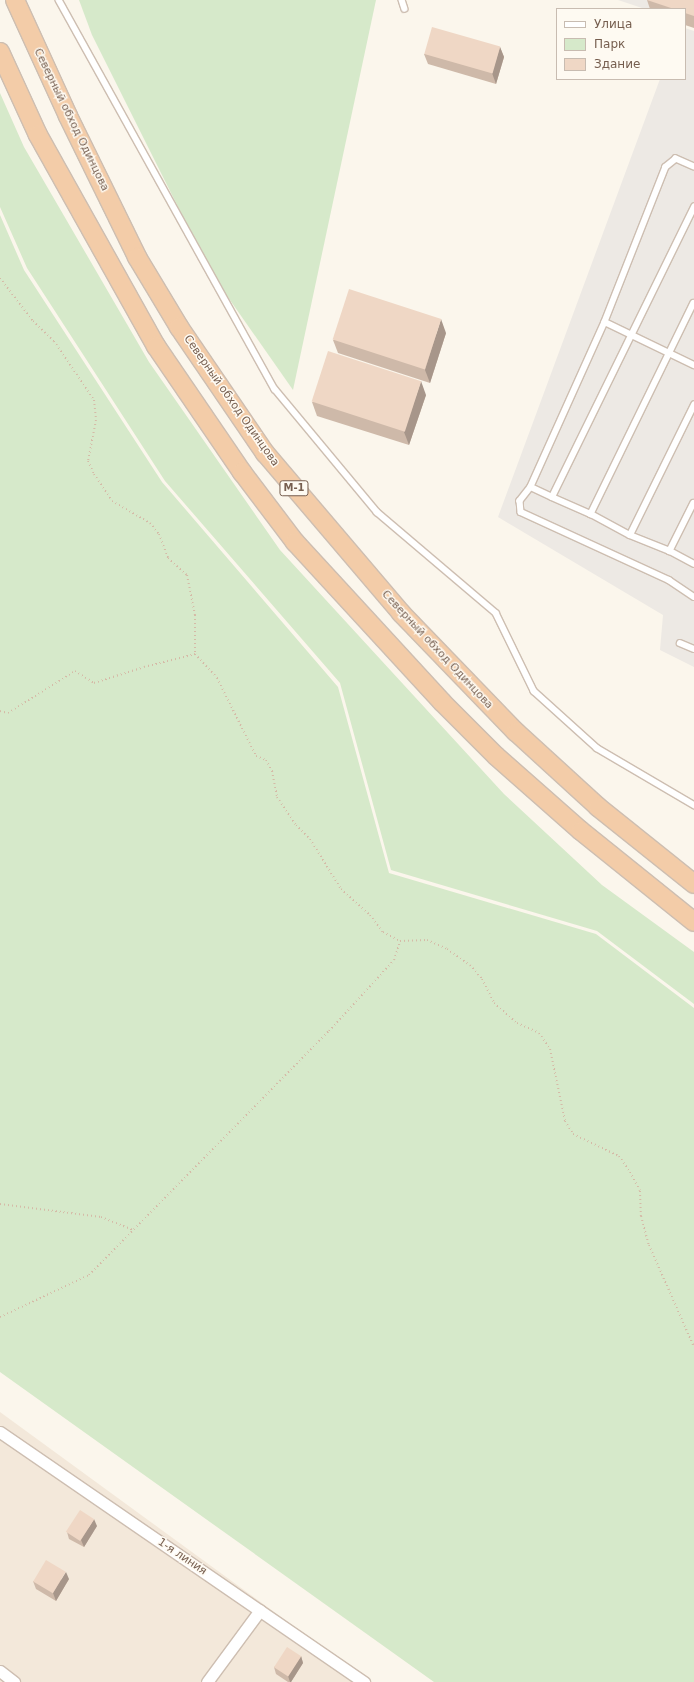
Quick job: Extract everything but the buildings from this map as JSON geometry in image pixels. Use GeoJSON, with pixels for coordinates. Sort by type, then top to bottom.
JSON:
{"type":"FeatureCollection","features":[{"type":"Feature","properties":{"kind":"highway","name":"Северный обход Одинцова"},"geometry":{"type":"LineString","coordinates":[[15,0],[65,110],[137,257],[179,327],[265,453],[401,613],[516,732],[598,807],[694,884]]}},
{"type":"Feature","properties":{"kind":"highway","name":"М-1"},"geometry":{"type":"LineString","coordinates":[[0,52],[38,135],[156,346],[242,472],[295,542],[442,702],[496,756],[581,831],[694,922]]}},
{"type":"Feature","properties":{"kind":"street","name":"1-я линия"},"geometry":{"type":"LineString","coordinates":[[0,1432],[364,1682]]}},
{"type":"Feature","properties":{"kind":"street"},"geometry":{"type":"LineString","coordinates":[[206,1682],[260,1610]]}},
{"type":"Feature","properties":{"kind":"street"},"geometry":{"type":"LineString","coordinates":[[0,1671],[14,1682]]}},
{"type":"Feature","properties":{"kind":"lane"},"geometry":{"type":"LineString","coordinates":[[59,0],[276,389],[377,512],[496,613],[534,691],[597,748],[694,805]]}},
{"type":"Feature","properties":{"kind":"lane"},"geometry":{"type":"LineString","coordinates":[[402,0],[406,9]]}},
{"type":"Feature","properties":{"kind":"lane"},"geometry":{"type":"LineString","coordinates":[[694,167],[676,159],[666,167],[605,322],[530,488],[520,501],[521,512],[669,580],[694,597]]}},
{"type":"Feature","properties":{"kind":"lane"},"geometry":{"type":"LineString","coordinates":[[552,497],[694,207]]}},
{"type":"Feature","properties":{"kind":"lane"},"geometry":{"type":"LineString","coordinates":[[591,514],[694,303]]}},
{"type":"Feature","properties":{"kind":"lane"},"geometry":{"type":"LineString","coordinates":[[605,322],[694,365]]}},
{"type":"Feature","properties":{"kind":"lane"},"geometry":{"type":"LineString","coordinates":[[630,535],[694,405]]}},
{"type":"Feature","properties":{"kind":"lane"},"geometry":{"type":"LineString","coordinates":[[530,488],[591,514],[630,535],[670,551],[694,564]]}},
{"type":"Feature","properties":{"kind":"lane"},"geometry":{"type":"LineString","coordinates":[[670,551],[694,503]]}},
{"type":"Feature","properties":{"kind":"lane"},"geometry":{"type":"LineString","coordinates":[[680,643],[694,649]]}},
{"type":"Feature","properties":{"kind":"path"},"geometry":{"type":"LineString","coordinates":[[0,278],[33,321],[54,341],[94,400],[96,420],[88,461],[94,474],[112,501],[150,522],[159,534],[168,558],[187,575],[195,615],[195,654],[217,678],[256,756],[266,760],[272,771],[277,797],[296,825],[310,839],[341,889],[370,915],[383,932],[400,941],[427,940],[448,949],[470,965],[482,979],[494,1004],[516,1023],[539,1033],[550,1049],[565,1121],[573,1134],[619,1156],[640,1192],[641,1216],[649,1245],[694,1347]]}},
{"type":"Feature","properties":{"kind":"path"},"geometry":{"type":"LineString","coordinates":[[0,711],[8,713],[75,670],[94,683],[144,667],[195,654]]}},
{"type":"Feature","properties":{"kind":"path"},"geometry":{"type":"LineString","coordinates":[[0,1317],[89,1275],[329,1031],[394,960],[400,941]]}},
{"type":"Feature","properties":{"kind":"path"},"geometry":{"type":"LineString","coordinates":[[0,1204],[101,1218],[134,1230]]}},
{"type":"Feature","properties":{"kind":"shaded area"},"geometry":{"type":"Polygon","coordinates":[[[618,0],[694,0],[686,8],[642,8],[618,0]]]}},
{"type":"Feature","properties":{"kind":"shaded area"},"geometry":{"type":"Polygon","coordinates":[[[686,28],[694,31],[694,667],[660,650],[663,615],[498,517],[660,80],[686,80],[686,28]]]}},
{"type":"Feature","properties":{"kind":"shaded area"},"geometry":{"type":"Polygon","coordinates":[[[0,1412],[370,1682],[0,1682],[0,1412]]]}},
{"type":"Feature","properties":{"kind":"green space"},"geometry":{"type":"Polygon","coordinates":[[[79,0],[376,0],[293,390],[211,273],[92,35],[79,0]]]}},
{"type":"Feature","properties":{"kind":"green space"},"geometry":{"type":"Polygon","coordinates":[[[0,93],[24,147],[149,362],[280,550],[504,794],[602,885],[694,952],[694,1004],[597,931],[391,870],[340,683],[165,481],[27,268],[0,207],[0,93]]]}},
{"type":"Feature","properties":{"kind":"green space"},"geometry":{"type":"Polygon","coordinates":[[[0,215],[24,270],[162,482],[338,687],[389,873],[596,934],[694,1008],[694,1682],[434,1682],[0,1372],[0,215]]]}}]}
